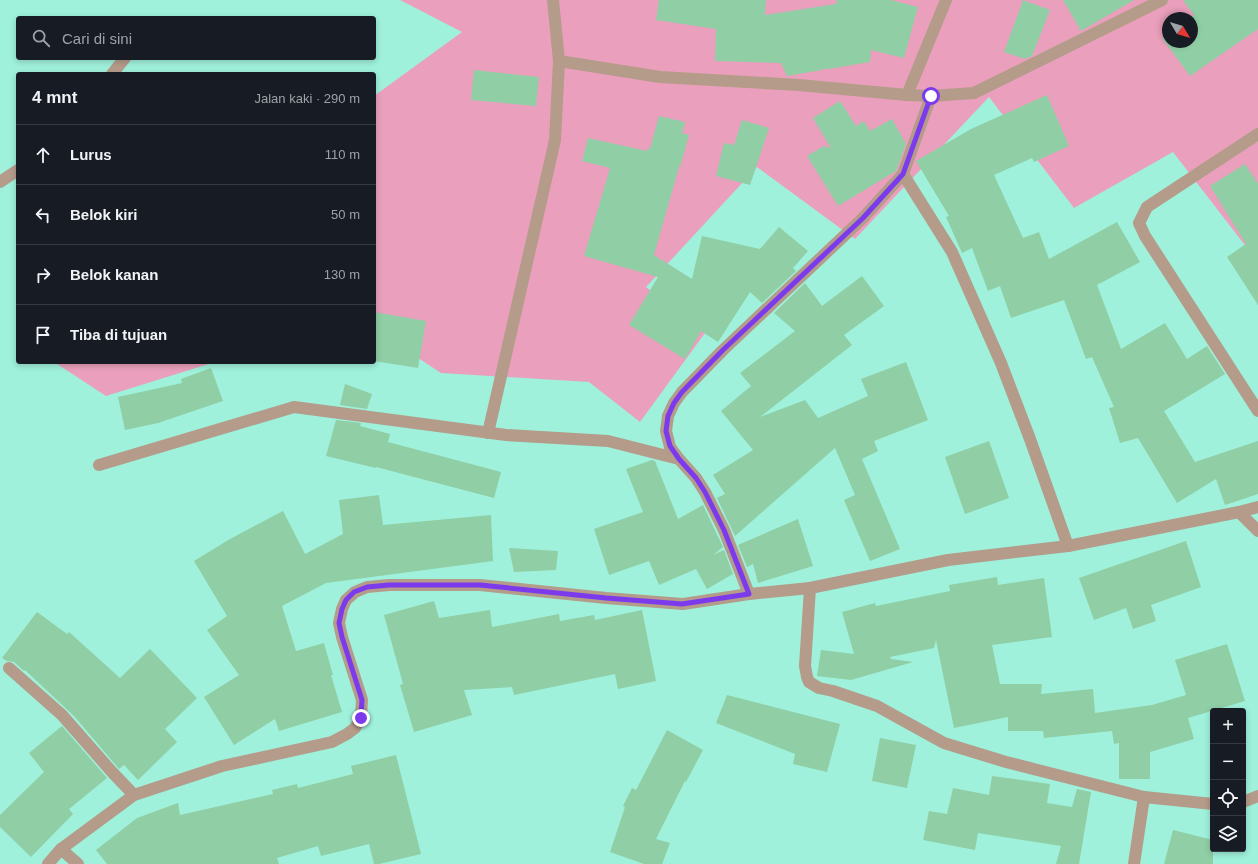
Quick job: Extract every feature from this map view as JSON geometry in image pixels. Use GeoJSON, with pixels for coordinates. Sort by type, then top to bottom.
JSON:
{"type":"FeatureCollection","features":[{"type":"Feature","properties":{"kind":"street"},"geometry":{"type":"LineString","coordinates":[[488,433],[555,140],[559,61],[553,0]]}},
{"type":"Feature","properties":{"kind":"street"},"geometry":{"type":"LineString","coordinates":[[907,95],[946,0]]}},
{"type":"Feature","properties":{"kind":"street"},"geometry":{"type":"LineString","coordinates":[[559,61],[660,77],[798,85],[907,95],[931,96],[974,93],[1162,0]]}},
{"type":"Feature","properties":{"kind":"street"},"geometry":{"type":"LineString","coordinates":[[114,72],[123,60]]}},
{"type":"Feature","properties":{"kind":"street"},"geometry":{"type":"LineString","coordinates":[[749,594],[724,530],[705,492],[696,478],[679,459],[670,446],[666,431],[668,416],[674,403],[682,392],[723,350],[863,218],[903,174],[931,96]]}},
{"type":"Feature","properties":{"kind":"street"},"geometry":{"type":"LineString","coordinates":[[1258,134],[1147,207],[1139,223],[1145,236],[1258,411]]}},
{"type":"Feature","properties":{"kind":"street"},"geometry":{"type":"LineString","coordinates":[[0,182],[16,171]]}},
{"type":"Feature","properties":{"kind":"street"},"geometry":{"type":"LineString","coordinates":[[903,174],[952,252],[1001,363],[1068,546]]}},
{"type":"Feature","properties":{"kind":"street"},"geometry":{"type":"LineString","coordinates":[[99,465],[294,407],[488,433],[608,441],[679,459]]}},
{"type":"Feature","properties":{"kind":"street"},"geometry":{"type":"LineString","coordinates":[[48,864],[61,849],[134,795],[222,766],[332,742],[355,728],[361,718],[362,700],[339,623],[342,609],[346,600],[354,592],[367,587],[389,585],[480,585],[682,604],[749,594],[810,588],[948,560],[1068,546],[1258,507]]}},
{"type":"Feature","properties":{"kind":"street"},"geometry":{"type":"LineString","coordinates":[[1239,512],[1258,531]]}},
{"type":"Feature","properties":{"kind":"street"},"geometry":{"type":"LineString","coordinates":[[810,588],[805,666],[806,677],[809,682],[819,688],[833,691],[877,706],[944,743],[1006,762],[1144,797],[1210,804]]}},
{"type":"Feature","properties":{"kind":"street"},"geometry":{"type":"LineString","coordinates":[[9,668],[62,714],[134,795]]}},
{"type":"Feature","properties":{"kind":"street"},"geometry":{"type":"LineString","coordinates":[[1246,801],[1258,796]]}},
{"type":"Feature","properties":{"kind":"street"},"geometry":{"type":"LineString","coordinates":[[1134,864],[1144,797]]}},
{"type":"Feature","properties":{"kind":"street"},"geometry":{"type":"LineString","coordinates":[[61,849],[78,864]]}},
{"type":"Feature","properties":{"kind":"shaded area"},"geometry":{"type":"Polygon","coordinates":[[[400,0],[1258,0],[1258,262],[1173,152],[1074,208],[989,97],[855,239],[757,167],[646,287],[705,333],[640,422],[589,382],[441,373],[376,330],[376,95],[462,32],[400,0]]]}},
{"type":"Feature","properties":{"kind":"shaded area"},"geometry":{"type":"Polygon","coordinates":[[[57,364],[209,364],[106,396],[57,364]]]}},
{"type":"Feature","properties":{"kind":"building"},"geometry":{"type":"Polygon","coordinates":[[[659,0],[766,0],[765,15],[836,4],[837,0],[891,0],[918,7],[904,58],[871,50],[870,62],[821,69],[822,70],[787,76],[781,63],[715,61],[716,29],[656,20],[659,0]]]}},
{"type":"Feature","properties":{"kind":"building"},"geometry":{"type":"Polygon","coordinates":[[[1023,0],[1050,10],[1032,56],[1025,59],[1004,52],[1023,0]]]}},
{"type":"Feature","properties":{"kind":"building"},"geometry":{"type":"Polygon","coordinates":[[[1063,0],[1134,0],[1081,31],[1063,0]]]}},
{"type":"Feature","properties":{"kind":"building"},"geometry":{"type":"Polygon","coordinates":[[[1183,0],[1258,0],[1258,29],[1190,76],[1169,48],[1198,48],[1198,12],[1192,12],[1183,0]]]}},
{"type":"Feature","properties":{"kind":"building"},"geometry":{"type":"Polygon","coordinates":[[[474,70],[539,77],[536,106],[471,100],[474,70]]]}},
{"type":"Feature","properties":{"kind":"building"},"geometry":{"type":"Polygon","coordinates":[[[1047,95],[1069,146],[1034,162],[1032,158],[994,175],[1023,238],[1039,232],[1049,259],[1117,222],[1140,262],[1097,285],[1121,349],[1165,323],[1187,359],[1207,346],[1225,374],[1164,411],[1195,462],[1258,441],[1258,494],[1225,505],[1216,479],[1177,503],[1138,438],[1120,443],[1109,408],[1114,407],[1092,357],[1086,359],[1064,300],[1011,318],[1000,286],[988,291],[972,248],[962,253],[946,217],[949,216],[916,161],[971,129],[1047,95]]]}},
{"type":"Feature","properties":{"kind":"building"},"geometry":{"type":"Polygon","coordinates":[[[840,101],[856,126],[864,121],[870,131],[892,119],[906,144],[896,171],[838,206],[807,156],[824,146],[831,148],[813,118],[840,101]]]}},
{"type":"Feature","properties":{"kind":"building"},"geometry":{"type":"Polygon","coordinates":[[[659,116],[685,122],[682,133],[689,135],[654,255],[692,279],[702,236],[760,249],[779,227],[808,251],[793,268],[796,271],[762,303],[750,292],[718,342],[701,331],[685,359],[629,325],[658,277],[584,256],[610,168],[582,161],[588,138],[647,151],[648,148],[650,149],[659,116]]]}},
{"type":"Feature","properties":{"kind":"building"},"geometry":{"type":"Polygon","coordinates":[[[742,120],[769,128],[750,185],[716,176],[724,143],[734,145],[742,120]]]}},
{"type":"Feature","properties":{"kind":"building"},"geometry":{"type":"Polygon","coordinates":[[[1245,164],[1258,184],[1258,305],[1227,257],[1246,244],[1210,186],[1245,164]]]}},
{"type":"Feature","properties":{"kind":"building"},"geometry":{"type":"Polygon","coordinates":[[[862,276],[884,306],[844,335],[852,345],[760,417],[805,400],[818,418],[868,396],[861,379],[906,362],[928,420],[874,441],[878,451],[862,459],[900,549],[870,561],[844,500],[855,495],[835,448],[735,536],[717,498],[725,494],[713,475],[753,450],[721,411],[751,386],[740,373],[795,331],[774,313],[805,283],[822,306],[862,276]]]}},
{"type":"Feature","properties":{"kind":"building"},"geometry":{"type":"Polygon","coordinates":[[[376,312],[426,321],[418,368],[376,361],[376,312]]]}},
{"type":"Feature","properties":{"kind":"building"},"geometry":{"type":"Polygon","coordinates":[[[211,368],[223,401],[158,423],[125,430],[118,397],[182,383],[181,379],[211,368]]]}},
{"type":"Feature","properties":{"kind":"building"},"geometry":{"type":"Polygon","coordinates":[[[345,384],[372,394],[367,409],[340,405],[345,384]]]}},
{"type":"Feature","properties":{"kind":"building"},"geometry":{"type":"Polygon","coordinates":[[[336,420],[361,423],[360,426],[390,434],[388,442],[501,472],[494,498],[376,467],[326,456],[336,420]]]}},
{"type":"Feature","properties":{"kind":"building"},"geometry":{"type":"Polygon","coordinates":[[[989,441],[1009,498],[965,514],[945,457],[989,441]]]}},
{"type":"Feature","properties":{"kind":"building"},"geometry":{"type":"Polygon","coordinates":[[[652,460],[655,461],[678,519],[703,505],[723,547],[713,555],[724,550],[733,574],[707,589],[696,569],[659,585],[649,561],[609,575],[594,529],[643,512],[626,469],[652,460]]]}},
{"type":"Feature","properties":{"kind":"building"},"geometry":{"type":"Polygon","coordinates":[[[379,495],[383,525],[491,515],[493,561],[326,583],[282,606],[296,651],[324,643],[333,675],[331,675],[342,712],[279,731],[275,719],[234,745],[204,697],[239,675],[207,630],[227,616],[194,561],[230,539],[283,511],[305,554],[343,534],[339,500],[379,495]]]}},
{"type":"Feature","properties":{"kind":"building"},"geometry":{"type":"Polygon","coordinates":[[[798,519],[813,566],[758,583],[753,564],[747,567],[738,545],[798,519]]]}},
{"type":"Feature","properties":{"kind":"building"},"geometry":{"type":"Polygon","coordinates":[[[1186,541],[1201,587],[1151,605],[1156,621],[1133,629],[1126,608],[1094,620],[1079,578],[1186,541]]]}},
{"type":"Feature","properties":{"kind":"building"},"geometry":{"type":"Polygon","coordinates":[[[509,548],[558,551],[556,570],[514,572],[509,548]]]}},
{"type":"Feature","properties":{"kind":"building"},"geometry":{"type":"Polygon","coordinates":[[[997,577],[998,585],[1044,578],[1052,637],[992,645],[1000,684],[1042,684],[1041,694],[1093,689],[1095,713],[1152,705],[1186,695],[1175,660],[1227,644],[1245,701],[1222,708],[1210,708],[1210,711],[1188,718],[1194,739],[1150,752],[1150,779],[1119,779],[1119,743],[1114,744],[1112,731],[1044,738],[1043,731],[1008,731],[1008,717],[954,728],[936,640],[934,648],[890,657],[891,659],[913,662],[851,680],[817,676],[821,650],[854,654],[842,612],[875,603],[876,606],[950,591],[949,585],[997,577]]]}},
{"type":"Feature","properties":{"kind":"building"},"geometry":{"type":"Polygon","coordinates":[[[434,601],[439,618],[490,610],[492,627],[559,614],[560,621],[594,615],[595,620],[642,610],[656,681],[618,689],[615,674],[514,695],[512,687],[464,690],[472,715],[414,732],[400,685],[403,684],[384,615],[434,601]]]}},
{"type":"Feature","properties":{"kind":"building"},"geometry":{"type":"Polygon","coordinates":[[[37,612],[67,634],[69,632],[120,678],[150,649],[197,698],[165,729],[177,742],[138,780],[124,765],[119,769],[74,716],[25,670],[24,671],[14,662],[7,661],[2,658],[37,612]]]}},
{"type":"Feature","properties":{"kind":"building"},"geometry":{"type":"Polygon","coordinates":[[[727,695],[840,724],[827,772],[793,764],[795,754],[716,723],[727,695]]]}},
{"type":"Feature","properties":{"kind":"building"},"geometry":{"type":"Polygon","coordinates":[[[62,726],[107,778],[69,809],[73,814],[31,857],[0,827],[0,815],[44,772],[29,753],[62,726]]]}},
{"type":"Feature","properties":{"kind":"building"},"geometry":{"type":"Polygon","coordinates":[[[667,730],[703,750],[686,782],[685,781],[656,839],[670,843],[662,864],[644,864],[610,852],[625,807],[623,806],[632,788],[636,790],[667,730]]]}},
{"type":"Feature","properties":{"kind":"building"},"geometry":{"type":"Polygon","coordinates":[[[880,738],[916,745],[907,788],[872,781],[880,738]]]}},
{"type":"Feature","properties":{"kind":"building"},"geometry":{"type":"Polygon","coordinates":[[[396,755],[421,854],[374,864],[369,844],[321,856],[318,846],[277,858],[279,864],[107,864],[96,850],[137,818],[178,803],[180,815],[273,794],[272,790],[297,784],[298,788],[353,774],[351,766],[396,755]]]}},
{"type":"Feature","properties":{"kind":"building"},"geometry":{"type":"Polygon","coordinates":[[[992,776],[1050,784],[1047,803],[1072,807],[1077,789],[1091,792],[1079,864],[1056,864],[1061,846],[978,833],[975,850],[923,840],[929,811],[947,814],[953,788],[989,795],[992,776]]]}},
{"type":"Feature","properties":{"kind":"building"},"geometry":{"type":"Polygon","coordinates":[[[1173,830],[1210,839],[1210,852],[1213,852],[1213,864],[1164,864],[1173,830]]]}},
{"type":"Feature","properties":{"kind":"route"},"geometry":{"type":"LineString","coordinates":[[361,718],[363,710],[362,700],[339,623],[342,609],[346,600],[354,592],[367,587],[389,585],[480,585],[682,604],[749,594],[724,530],[705,492],[696,478],[679,459],[670,446],[666,431],[668,416],[674,403],[682,392],[723,350],[863,218],[903,174],[931,96]]}}]}
